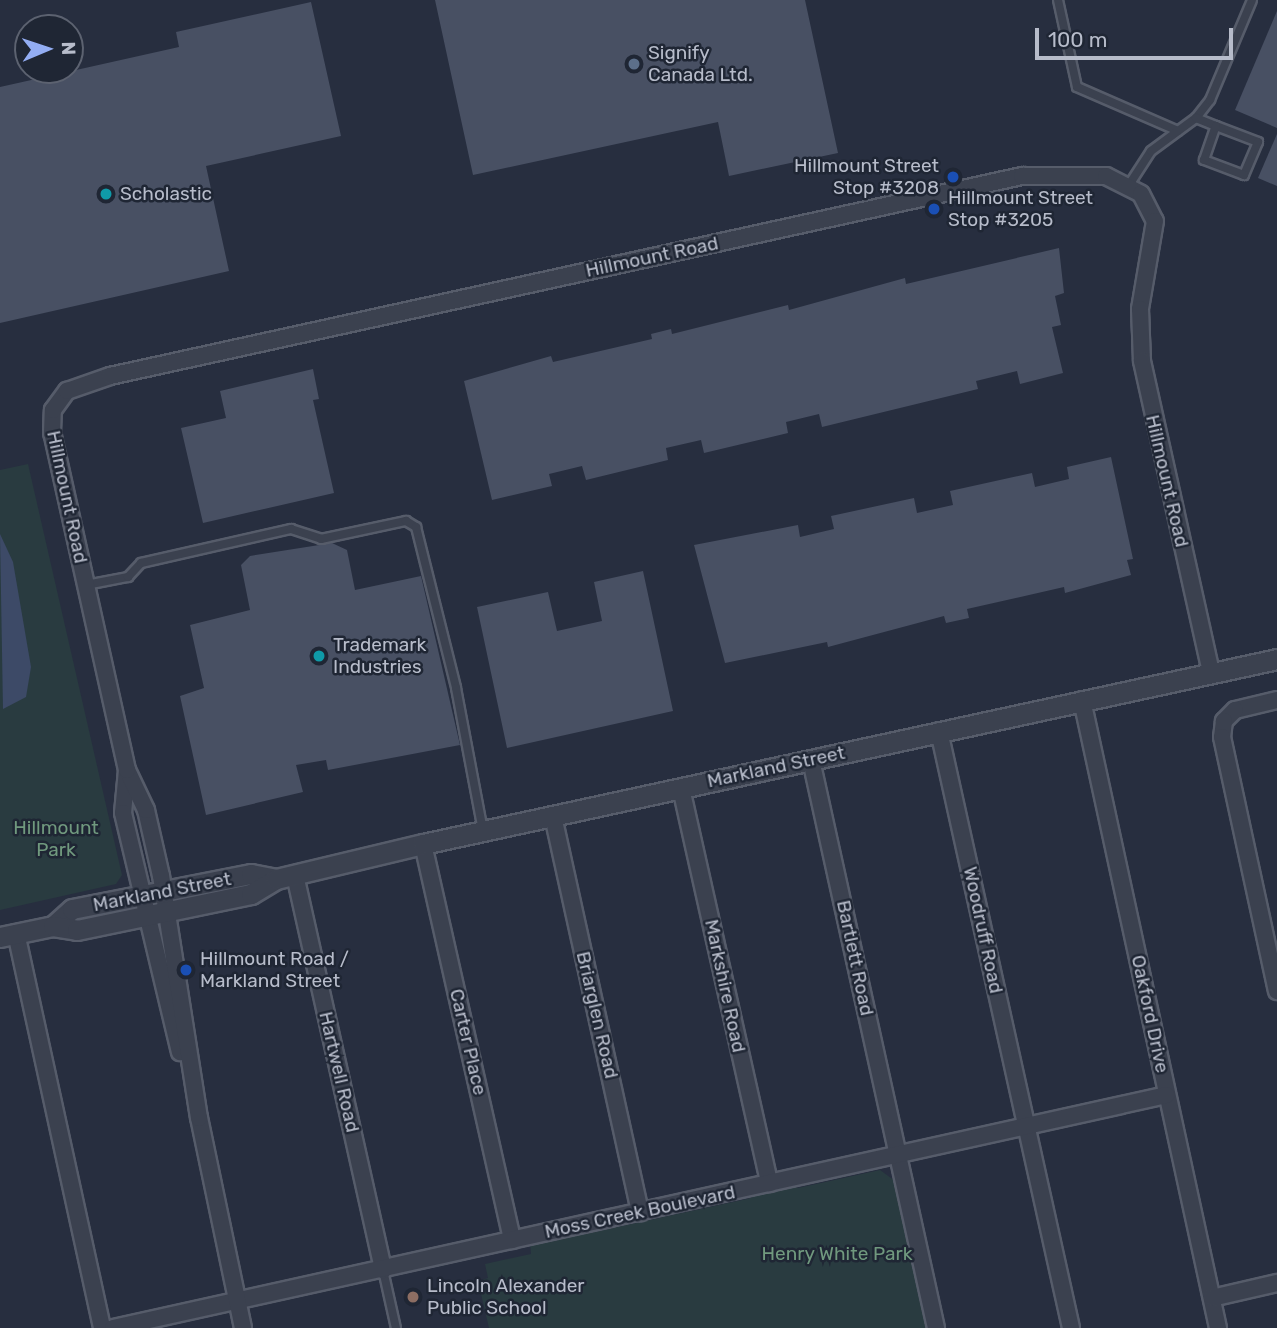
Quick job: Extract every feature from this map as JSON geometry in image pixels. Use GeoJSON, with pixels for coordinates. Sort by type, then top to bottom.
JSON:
{"type":"FeatureCollection","features":[{"type":"Feature","properties":{"kind":"street","name":"Hillmount Road"},"geometry":{"type":"LineString","coordinates":[[154,914],[162,891],[146,810],[127,770],[51,421],[62,395],[79,384],[1021,176],[1079,173],[1129,185],[1146,199],[1155,221],[1140,316],[1142,361],[1211,672]]}},
{"type":"Feature","properties":{"kind":"street","name":"Markland Street"},"geometry":{"type":"LineString","coordinates":[[8,935],[53,926],[77,930],[251,894],[285,877],[423,844],[1277,659]]}},
{"type":"Feature","properties":{"kind":"street","name":"Oakford Drive"},"geometry":{"type":"LineString","coordinates":[[1082,700],[1218,1328]]}},
{"type":"Feature","properties":{"kind":"street"},"geometry":{"type":"LineString","coordinates":[[1277,700],[1236,710],[1224,722],[1222,737],[1277,991]]}},
{"type":"Feature","properties":{"kind":"street","name":"Woodruff Road"},"geometry":{"type":"LineString","coordinates":[[939,732],[1071,1328]]}},
{"type":"Feature","properties":{"kind":"street","name":"Bartlett Road"},"geometry":{"type":"LineString","coordinates":[[811,760],[936,1328]]}},
{"type":"Feature","properties":{"kind":"street","name":"Hillmount Road"},"geometry":{"type":"LineString","coordinates":[[127,770],[123,813],[140,895],[154,914],[243,1328]]}},
{"type":"Feature","properties":{"kind":"street","name":"Markshire Road"},"geometry":{"type":"LineString","coordinates":[[681,788],[769,1184]]}},
{"type":"Feature","properties":{"kind":"street","name":"Briarglen Road"},"geometry":{"type":"LineString","coordinates":[[553,816],[640,1213]]}},
{"type":"Feature","properties":{"kind":"street","name":"Carter Place"},"geometry":{"type":"LineString","coordinates":[[423,844],[512,1240]]}},
{"type":"Feature","properties":{"kind":"street","name":"Markland Street"},"geometry":{"type":"LineString","coordinates":[[53,926],[72,909],[251,874],[285,877]]}},
{"type":"Feature","properties":{"kind":"street","name":"Hartwell Road"},"geometry":{"type":"LineString","coordinates":[[285,877],[383,1270]]}},
{"type":"Feature","properties":{"kind":"street"},"geometry":{"type":"LineString","coordinates":[[8,935],[102,1328]]}},
{"type":"Feature","properties":{"kind":"street","name":"Moss Creek Boulevard"},"geometry":{"type":"LineString","coordinates":[[113,1328],[1027,1129],[1167,1095]]}},
{"type":"Feature","properties":{"kind":"street"},"geometry":{"type":"LineString","coordinates":[[1212,1298],[1277,1283]]}},
{"type":"Feature","properties":{"kind":"lane"},"geometry":{"type":"LineString","coordinates":[[1058,0],[1077,87],[1178,131]]}},
{"type":"Feature","properties":{"kind":"lane"},"geometry":{"type":"LineString","coordinates":[[1129,185],[1151,151],[1196,118],[1210,100],[1252,0]]}},
{"type":"Feature","properties":{"kind":"lane"},"geometry":{"type":"LineString","coordinates":[[1196,118],[1258,142],[1244,175],[1204,160],[1216,126]]}},
{"type":"Feature","properties":{"kind":"lane"},"geometry":{"type":"LineString","coordinates":[[86,584],[128,577],[141,563],[291,530],[321,539],[407,522],[416,527],[456,688],[483,831]]}},
{"type":"Feature","properties":{"kind":"lane"},"geometry":{"type":"LineString","coordinates":[[383,1270],[395,1328]]}},
{"type":"Feature","properties":{"kind":"green space","name":"Hillmount Park"},"geometry":{"type":"Polygon","coordinates":[[[28,464],[122,875],[116,884],[0,910],[0,470],[28,464]]]}},
{"type":"Feature","properties":{"kind":"green space","name":"Henry White Park"},"geometry":{"type":"Polygon","coordinates":[[[880,1170],[895,1181],[929,1328],[489,1328],[478,1281],[488,1278],[485,1264],[531,1254],[530,1241],[539,1244],[747,1199],[790,1185],[798,1188],[880,1170]]]}},
{"type":"Feature","properties":{"kind":"water"},"geometry":{"type":"Polygon","coordinates":[[[0,534],[13,562],[31,667],[26,697],[3,709],[0,534]]]}},
{"type":"Feature","properties":{"kind":"building","name":"Signify Canada Ltd."},"geometry":{"type":"Polygon","coordinates":[[[435,0],[805,0],[838,153],[729,176],[718,122],[473,175],[435,0]]]}},
{"type":"Feature","properties":{"kind":"building","name":"Scholastic"},"geometry":{"type":"Polygon","coordinates":[[[311,2],[341,136],[206,166],[229,271],[0,323],[0,87],[14,84],[84,84],[84,68],[179,47],[176,32],[311,2]]]}},
{"type":"Feature","properties":{"kind":"building"},"geometry":{"type":"Polygon","coordinates":[[[1277,11],[1277,128],[1235,110],[1277,11]]]}},
{"type":"Feature","properties":{"kind":"building"},"geometry":{"type":"Polygon","coordinates":[[[1277,134],[1277,186],[1258,178],[1277,134]]]}},
{"type":"Feature","properties":{"kind":"building"},"geometry":{"type":"Polygon","coordinates":[[[1059,248],[1064,293],[1055,296],[1061,325],[1052,327],[1063,373],[1020,384],[1017,371],[976,381],[978,389],[822,427],[819,414],[786,422],[788,433],[704,453],[701,440],[666,448],[668,460],[586,480],[582,466],[549,474],[552,486],[492,500],[464,381],[551,356],[553,362],[652,339],[651,334],[671,329],[672,334],[788,305],[789,310],[905,278],[906,284],[1059,248]]]}},
{"type":"Feature","properties":{"kind":"building"},"geometry":{"type":"Polygon","coordinates":[[[313,369],[319,399],[313,400],[334,493],[203,523],[181,428],[226,418],[220,391],[313,369]]]}},
{"type":"Feature","properties":{"kind":"building"},"geometry":{"type":"Polygon","coordinates":[[[1111,457],[1133,559],[1127,560],[1131,575],[1065,593],[1064,587],[967,609],[969,618],[946,623],[944,616],[828,647],[827,642],[725,663],[694,545],[798,525],[800,537],[834,529],[831,516],[914,498],[917,513],[953,505],[950,491],[1032,473],[1035,487],[1069,479],[1067,467],[1111,457]]]}},
{"type":"Feature","properties":{"kind":"building","name":"Trademark Industries"},"geometry":{"type":"Polygon","coordinates":[[[332,543],[347,550],[355,590],[421,576],[460,745],[328,770],[326,760],[296,765],[303,792],[206,815],[180,696],[204,688],[190,625],[250,610],[241,565],[250,556],[332,543]]]}},
{"type":"Feature","properties":{"kind":"building"},"geometry":{"type":"Polygon","coordinates":[[[643,571],[673,711],[507,748],[477,607],[548,592],[557,631],[602,621],[594,582],[643,571]]]}},
{"type":"Feature","properties":{"kind":"place","name":"Signify Canada Ltd."},"geometry":{"type":"Point","coordinates":[634,64]}},
{"type":"Feature","properties":{"kind":"place","name":"Hillmount Street Stop #3208"},"geometry":{"type":"Point","coordinates":[953,177]}},
{"type":"Feature","properties":{"kind":"place","name":"Scholastic"},"geometry":{"type":"Point","coordinates":[106,194]}},
{"type":"Feature","properties":{"kind":"place","name":"Hillmount Street Stop #3205"},"geometry":{"type":"Point","coordinates":[934,209]}},
{"type":"Feature","properties":{"kind":"place","name":"Trademark Industries"},"geometry":{"type":"Point","coordinates":[319,656]}},
{"type":"Feature","properties":{"kind":"place","name":"Hillmount Road / Markland Street"},"geometry":{"type":"Point","coordinates":[186,970]}},
{"type":"Feature","properties":{"kind":"place","name":"Lincoln Alexander Public School"},"geometry":{"type":"Point","coordinates":[413,1297]}}]}
